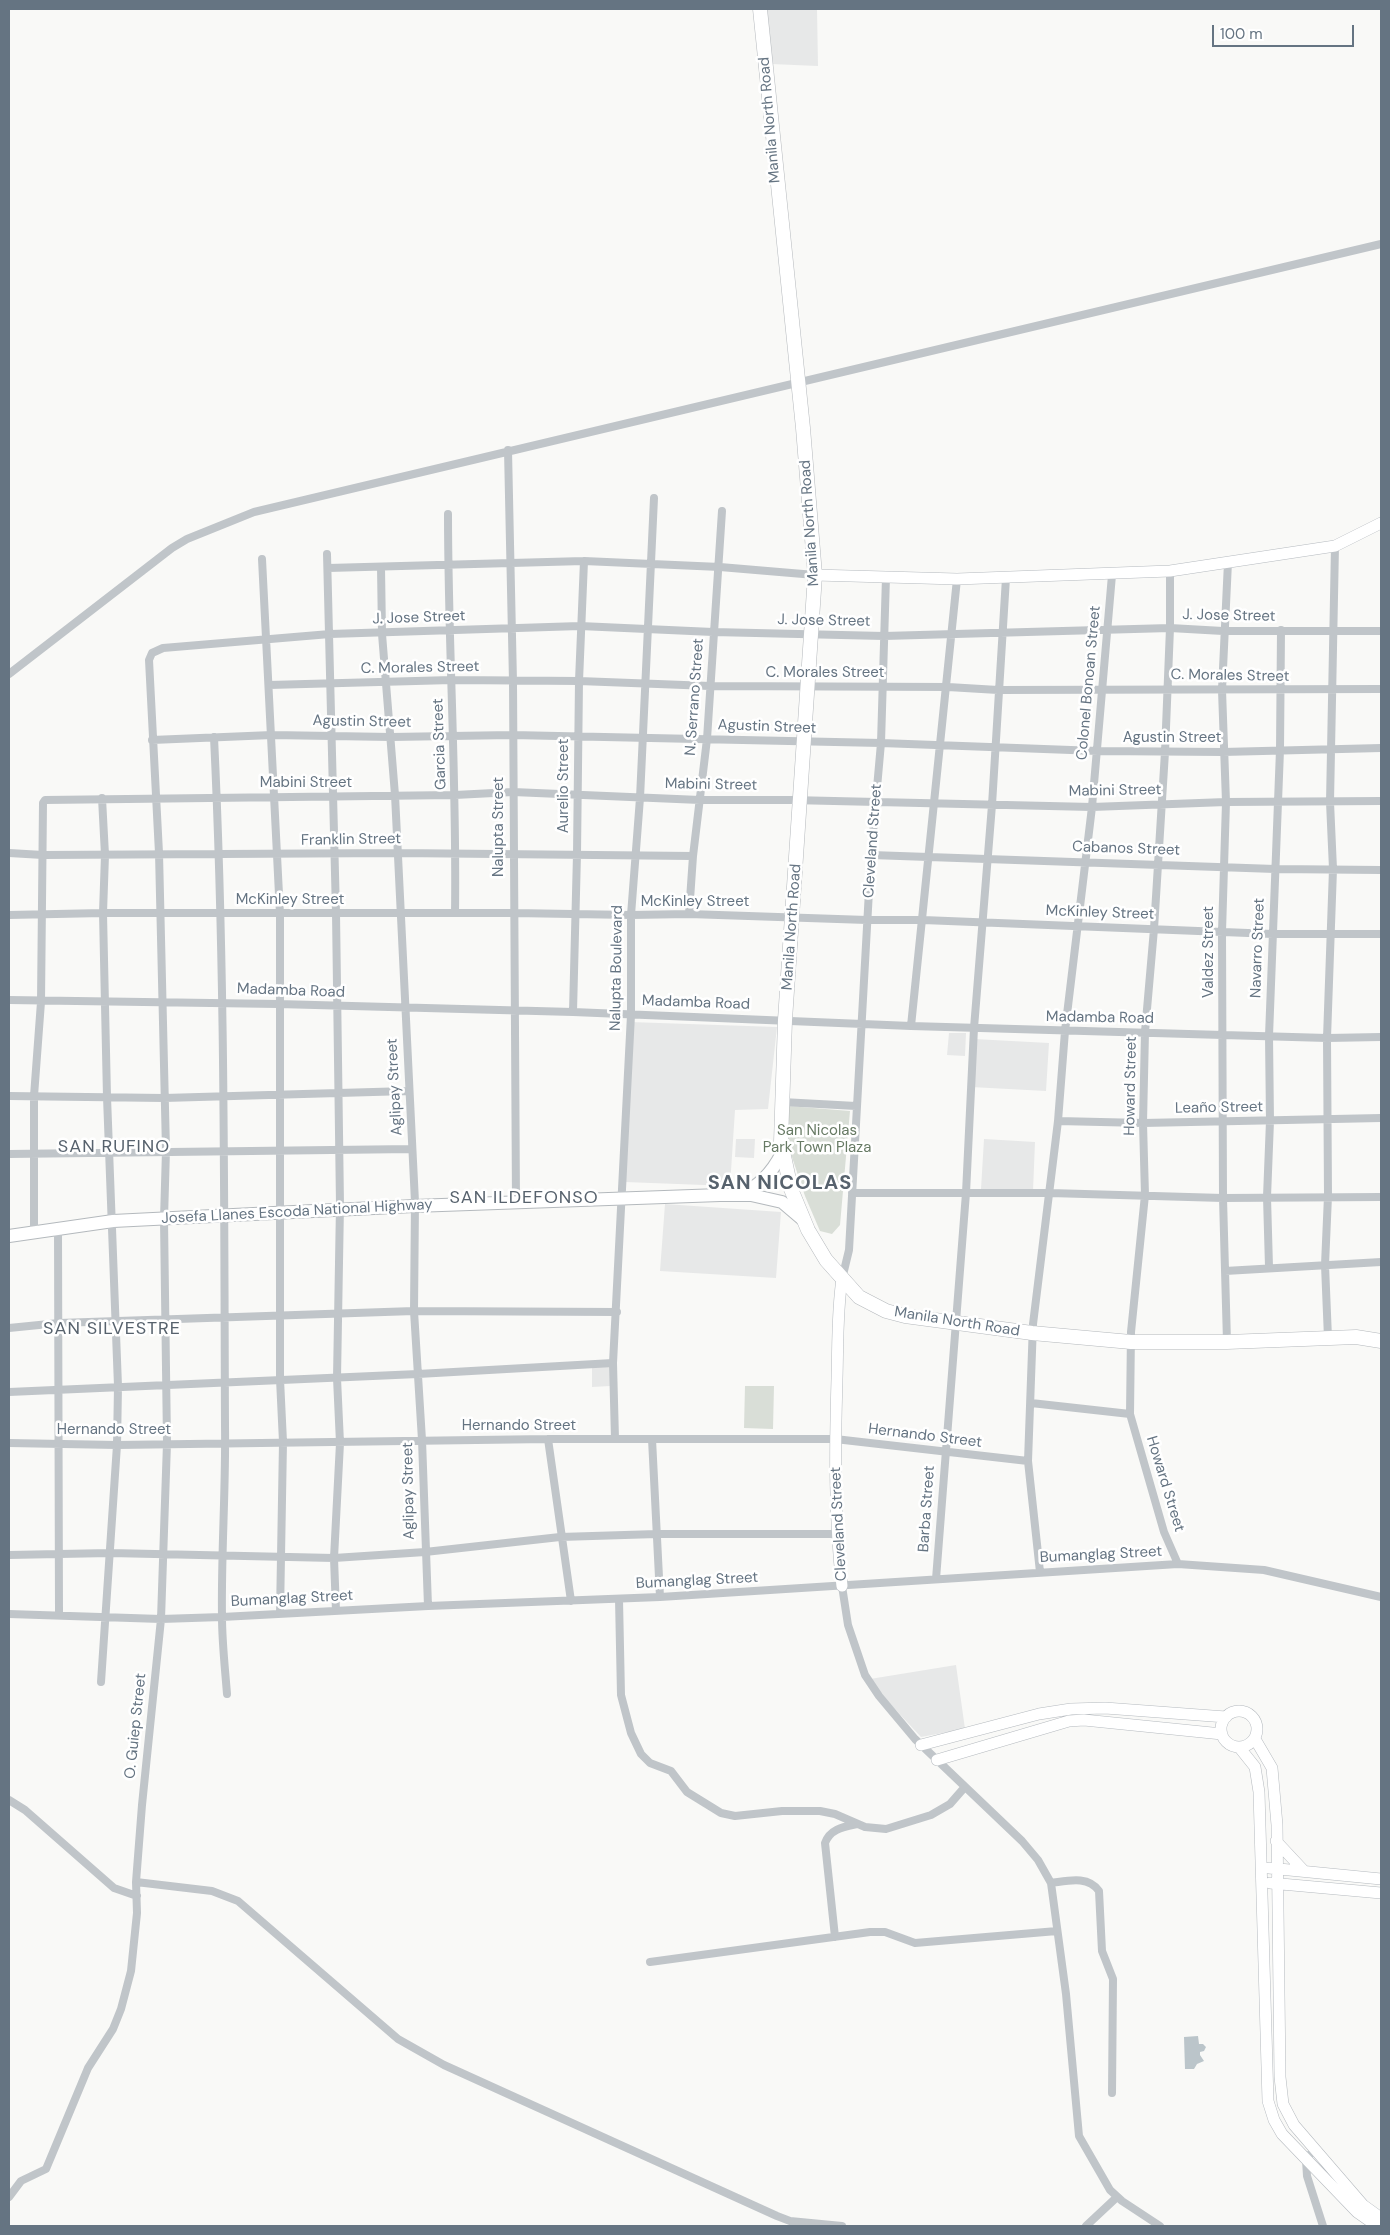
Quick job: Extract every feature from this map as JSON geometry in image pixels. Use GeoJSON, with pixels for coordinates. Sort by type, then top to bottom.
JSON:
{"type":"FeatureCollection","features":[{"type":"Feature","properties":{"kind":"highway","name":"Manila North Road"},"geometry":{"type":"LineString","coordinates":[[760,9],[798,382],[815,576],[799,801],[794,917],[785,1020],[782,1102],[782,1153],[786,1176],[804,1220],[826,1260],[859,1297],[886,1310],[905,1316],[1032,1333],[1131,1342],[1227,1342],[1356,1337],[1381,1341]]}},
{"type":"Feature","properties":{"kind":"main road","name":"Josefa Llanes Escoda National Highway"},"geometry":{"type":"LineString","coordinates":[[737,1195],[760,1182],[775,1166],[782,1153]]}},
{"type":"Feature","properties":{"kind":"main road","name":"Josefa Llanes Escoda National Highway"},"geometry":{"type":"LineString","coordinates":[[9,1236],[113,1221],[414,1206],[737,1195],[758,1196],[782,1202],[804,1220]]}},
{"type":"Feature","properties":{"kind":"street"},"geometry":{"type":"LineString","coordinates":[[9,674],[172,548],[188,539],[254,512],[508,450],[1381,244]]}},
{"type":"Feature","properties":{"kind":"street","name":"Nalupta Street"},"geometry":{"type":"LineString","coordinates":[[508,450],[513,682],[512,854],[516,1203]]}},
{"type":"Feature","properties":{"kind":"street","name":"Nalupta Boulevard"},"geometry":{"type":"LineString","coordinates":[[615,1439],[613,1363],[623,1199],[631,1015],[631,915],[640,798],[644,683],[653,564],[654,498]]}},
{"type":"Feature","properties":{"kind":"street","name":"N. Serrano Street"},"geometry":{"type":"LineString","coordinates":[[689,914],[693,856],[707,739],[713,632],[720,567],[722,511]]}},
{"type":"Feature","properties":{"kind":"street","name":"Garcia Street"},"geometry":{"type":"LineString","coordinates":[[448,514],[449,632],[455,795],[455,913]]}},
{"type":"Feature","properties":{"kind":"street"},"geometry":{"type":"LineString","coordinates":[[328,568],[584,560],[720,567],[815,576],[958,579],[1112,575],[1170,572],[1335,546],[1381,523]]}},
{"type":"Feature","properties":{"kind":"street"},"geometry":{"type":"LineString","coordinates":[[1328,1338],[1325,1265],[1328,1196],[1326,1120],[1333,869],[1330,802],[1335,546]]}},
{"type":"Feature","properties":{"kind":"street"},"geometry":{"type":"LineString","coordinates":[[327,554],[335,854],[340,1211],[337,1378],[340,1442],[334,1558],[336,1611]]}},
{"type":"Feature","properties":{"kind":"street"},"geometry":{"type":"LineString","coordinates":[[262,559],[280,914],[278,1004],[280,1379],[283,1442],[280,1614]]}},
{"type":"Feature","properties":{"kind":"street","name":"Aurelio Street"},"geometry":{"type":"LineString","coordinates":[[573,1012],[578,854],[580,626],[584,560]]}},
{"type":"Feature","properties":{"kind":"street","name":"Valdez Street"},"geometry":{"type":"LineString","coordinates":[[1227,1342],[1223,1198],[1222,932],[1226,802],[1222,752],[1222,690],[1223,631],[1228,562]]}},
{"type":"Feature","properties":{"kind":"street","name":"Aglipay Street"},"geometry":{"type":"LineString","coordinates":[[381,567],[384,683],[391,737],[395,795],[412,1149],[414,1311],[422,1440],[428,1606]]}},
{"type":"Feature","properties":{"kind":"street","name":"Howard Street"},"geometry":{"type":"LineString","coordinates":[[1170,572],[1168,689],[1154,929],[1145,1032],[1143,1123],[1145,1195],[1131,1342],[1130,1414],[1164,1532],[1178,1564]]}},
{"type":"Feature","properties":{"kind":"street","name":"Colonel Bonoan Street"},"geometry":{"type":"LineString","coordinates":[[1032,1333],[1050,1194],[1065,1031],[1079,927],[1098,751],[1112,575]]}},
{"type":"Feature","properties":{"kind":"street","name":"Cleveland Street"},"geometry":{"type":"LineString","coordinates":[[886,577],[881,743],[871,855],[849,1250],[842,1279],[839,1303],[835,1439],[836,1534],[842,1586],[848,1625],[865,1675],[879,1696],[921,1745],[964,1788],[1022,1841],[1038,1860],[1051,1883]]}},
{"type":"Feature","properties":{"kind":"street","name":"Barba Street"},"geometry":{"type":"LineString","coordinates":[[936,1579],[966,1193],[974,1028],[984,922],[998,690],[1004,634],[1006,578]]}},
{"type":"Feature","properties":{"kind":"street"},"geometry":{"type":"LineString","coordinates":[[911,1026],[958,579]]}},
{"type":"Feature","properties":{"kind":"street","name":"J. Jose Street"},"geometry":{"type":"LineString","coordinates":[[152,740],[149,660],[152,653],[163,648],[330,634],[449,632],[580,626],[649,630],[884,636],[1170,628],[1223,631],[1381,631]]}},
{"type":"Feature","properties":{"kind":"street","name":"Navarro Street"},"geometry":{"type":"LineString","coordinates":[[1269,1267],[1267,1197],[1270,1121],[1268,1036],[1280,750],[1281,630]]}},
{"type":"Feature","properties":{"kind":"street","name":"C. Morales Street"},"geometry":{"type":"LineString","coordinates":[[269,685],[452,680],[513,682],[579,681],[710,686],[948,686],[998,690],[1103,688],[1333,691],[1381,689]]}},
{"type":"Feature","properties":{"kind":"street","name":"Agustin Street"},"geometry":{"type":"LineString","coordinates":[[152,740],[272,735],[391,737],[512,735],[881,743],[994,749],[1164,752],[1381,748]]}},
{"type":"Feature","properties":{"kind":"street"},"geometry":{"type":"LineString","coordinates":[[214,737],[220,914],[222,1153],[225,1216],[226,1443],[222,1617],[227,1694]]}},
{"type":"Feature","properties":{"kind":"street","name":"O. Guiep Street"},"geometry":{"type":"LineString","coordinates":[[9,2197],[21,2181],[46,2169],[88,2068],[113,2028],[121,2009],[131,1971],[142,1805],[161,1619],[165,1554],[168,1386],[164,1219],[166,1150],[164,1003],[160,853],[152,740]]}},
{"type":"Feature","properties":{"kind":"street","name":"Mabini Street"},"geometry":{"type":"LineString","coordinates":[[43,855],[43,803],[49,799],[217,796],[333,797],[513,792],[700,800],[992,805],[1092,806],[1226,802],[1381,801]]}},
{"type":"Feature","properties":{"kind":"street"},"geometry":{"type":"LineString","coordinates":[[101,1682],[117,1445],[118,1386],[107,1097],[103,913],[105,855],[102,798]]}},
{"type":"Feature","properties":{"kind":"street","name":"Franklin Street"},"geometry":{"type":"LineString","coordinates":[[9,853],[43,855],[398,853],[693,856]]}},
{"type":"Feature","properties":{"kind":"street"},"geometry":{"type":"LineString","coordinates":[[34,1232],[34,1096],[41,1002],[43,855]]}},
{"type":"Feature","properties":{"kind":"street","name":"Cabanos Street"},"geometry":{"type":"LineString","coordinates":[[871,855],[1275,869],[1381,870]]}},
{"type":"Feature","properties":{"kind":"street","name":"McKinley Street"},"geometry":{"type":"LineString","coordinates":[[9,915],[42,916],[103,913],[689,914],[984,922],[1273,934],[1381,934]]}},
{"type":"Feature","properties":{"kind":"street","name":"Madamba Road"},"geometry":{"type":"LineString","coordinates":[[9,1000],[41,1002],[278,1004],[405,1009],[573,1012],[1065,1031],[1327,1038],[1381,1037]]}},
{"type":"Feature","properties":{"kind":"street"},"geometry":{"type":"LineString","coordinates":[[9,1096],[164,1098],[408,1091]]}},
{"type":"Feature","properties":{"kind":"street"},"geometry":{"type":"LineString","coordinates":[[782,1102],[856,1106]]}},
{"type":"Feature","properties":{"kind":"street","name":"Leaño Street"},"geometry":{"type":"LineString","coordinates":[[1058,1121],[1224,1123],[1381,1118]]}},
{"type":"Feature","properties":{"kind":"street"},"geometry":{"type":"LineString","coordinates":[[9,1154],[34,1152],[110,1154],[166,1150],[222,1153],[412,1149]]}},
{"type":"Feature","properties":{"kind":"street"},"geometry":{"type":"LineString","coordinates":[[852,1193],[1145,1195],[1223,1198],[1381,1197]]}},
{"type":"Feature","properties":{"kind":"street"},"geometry":{"type":"LineString","coordinates":[[58,1228],[59,1615]]}},
{"type":"Feature","properties":{"kind":"street"},"geometry":{"type":"LineString","coordinates":[[1225,1271],[1381,1262]]}},
{"type":"Feature","properties":{"kind":"street"},"geometry":{"type":"LineString","coordinates":[[9,1328],[59,1323],[116,1323],[225,1317],[414,1311],[617,1312]]}},
{"type":"Feature","properties":{"kind":"street"},"geometry":{"type":"LineString","coordinates":[[1032,1333],[1028,1461],[1040,1572]]}},
{"type":"Feature","properties":{"kind":"street"},"geometry":{"type":"LineString","coordinates":[[9,1392],[337,1378],[613,1363]]}},
{"type":"Feature","properties":{"kind":"street"},"geometry":{"type":"LineString","coordinates":[[1031,1403],[1130,1414]]}},
{"type":"Feature","properties":{"kind":"street"},"geometry":{"type":"LineString","coordinates":[[548,1439],[560,1537],[571,1601]]}},
{"type":"Feature","properties":{"kind":"street"},"geometry":{"type":"LineString","coordinates":[[652,1439],[660,1597]]}},
{"type":"Feature","properties":{"kind":"street","name":"Hernando Street"},"geometry":{"type":"LineString","coordinates":[[9,1443],[117,1445],[422,1440],[835,1439],[1028,1461]]}},
{"type":"Feature","properties":{"kind":"street"},"geometry":{"type":"LineString","coordinates":[[9,1556],[110,1553],[334,1558],[425,1552],[560,1537],[656,1534],[836,1534]]}},
{"type":"Feature","properties":{"kind":"street","name":"Bumanglag Street"},"geometry":{"type":"LineString","coordinates":[[9,1614],[161,1619],[222,1617],[428,1606],[660,1597],[1178,1564],[1264,1570],[1381,1597]]}},
{"type":"Feature","properties":{"kind":"street"},"geometry":{"type":"LineString","coordinates":[[619,1599],[624,1711],[638,1747],[650,1764],[671,1771],[687,1792],[726,1815],[782,1811],[820,1812],[835,1814],[857,1824],[886,1828],[931,1815],[950,1804],[964,1788]]}},
{"type":"Feature","properties":{"kind":"street"},"geometry":{"type":"LineString","coordinates":[[921,1745],[1039,1714],[1071,1708],[1105,1708],[1226,1717]]}},
{"type":"Feature","properties":{"kind":"street"},"geometry":{"type":"LineString","coordinates":[[1255,1739],[1245,1746],[1231,1746],[1222,1734],[1222,1725],[1226,1717],[1233,1712],[1241,1711],[1250,1714],[1257,1727],[1255,1739],[1272,1768],[1278,1907],[1280,2077],[1283,2104],[1294,2126],[1364,2205],[1381,2218]]}},
{"type":"Feature","properties":{"kind":"street"},"geometry":{"type":"LineString","coordinates":[[937,1760],[1068,1722],[1084,1720],[1222,1734]]}},
{"type":"Feature","properties":{"kind":"street"},"geometry":{"type":"LineString","coordinates":[[1239,1747],[1255,1767],[1258,1781],[1266,1986],[1268,2101],[1274,2120],[1282,2134],[1357,2212],[1377,2226]]}},
{"type":"Feature","properties":{"kind":"street"},"geometry":{"type":"LineString","coordinates":[[9,1800],[25,1810],[114,1888],[137,1896]]}},
{"type":"Feature","properties":{"kind":"street"},"geometry":{"type":"LineString","coordinates":[[835,1937],[825,1843],[833,1831],[857,1824]]}},
{"type":"Feature","properties":{"kind":"street"},"geometry":{"type":"LineString","coordinates":[[1276,1841],[1304,1871]]}},
{"type":"Feature","properties":{"kind":"street"},"geometry":{"type":"LineString","coordinates":[[1260,1868],[1381,1879]]}},
{"type":"Feature","properties":{"kind":"street"},"geometry":{"type":"LineString","coordinates":[[1112,2093],[1113,1979],[1102,1951],[1099,1891],[1090,1883],[1077,1879],[1051,1883],[1066,1994],[1079,2136],[1095,2168],[1117,2197],[1160,2226]]}},
{"type":"Feature","properties":{"kind":"street"},"geometry":{"type":"LineString","coordinates":[[136,1882],[212,1891],[238,1901],[398,2039],[444,2065],[777,2216],[790,2221],[842,2226]]}},
{"type":"Feature","properties":{"kind":"street"},"geometry":{"type":"LineString","coordinates":[[1261,1883],[1277,1882],[1381,1893]]}},
{"type":"Feature","properties":{"kind":"street"},"geometry":{"type":"LineString","coordinates":[[1278,1907],[1284,1897],[1298,1884]]}},
{"type":"Feature","properties":{"kind":"street"},"geometry":{"type":"LineString","coordinates":[[650,1962],[885,1932],[911,1942],[923,1943],[1057,1931]]}},
{"type":"Feature","properties":{"kind":"street"},"geometry":{"type":"LineString","coordinates":[[1266,1986],[1280,1986]]}},
{"type":"Feature","properties":{"kind":"street"},"geometry":{"type":"LineString","coordinates":[[1315,2148],[1306,2160],[1306,2176],[1324,2226]]}},
{"type":"Feature","properties":{"kind":"street"},"geometry":{"type":"LineString","coordinates":[[1086,2226],[1117,2197]]}},
{"type":"Feature","properties":{"kind":"shaded area"},"geometry":{"type":"Polygon","coordinates":[[[766,9],[817,9],[818,66],[771,64],[766,9]]]}},
{"type":"Feature","properties":{"kind":"shaded area"},"geometry":{"type":"Polygon","coordinates":[[[630,1022],[777,1027],[768,1109],[735,1110],[730,1186],[625,1182],[630,1022]]]}},
{"type":"Feature","properties":{"kind":"shaded area"},"geometry":{"type":"Polygon","coordinates":[[[949,1033],[966,1033],[965,1056],[947,1055],[949,1033]]]}},
{"type":"Feature","properties":{"kind":"shaded area"},"geometry":{"type":"Polygon","coordinates":[[[974,1039],[1049,1043],[1046,1091],[971,1087],[974,1039]]]}},
{"type":"Feature","properties":{"kind":"shaded area"},"geometry":{"type":"Polygon","coordinates":[[[736,1139],[755,1139],[754,1158],[735,1157],[736,1139]]]}},
{"type":"Feature","properties":{"kind":"shaded area"},"geometry":{"type":"Polygon","coordinates":[[[984,1139],[1035,1142],[1033,1191],[981,1189],[984,1139]]]}},
{"type":"Feature","properties":{"kind":"shaded area"},"geometry":{"type":"Polygon","coordinates":[[[665,1204],[781,1212],[776,1278],[660,1271],[665,1204]]]}},
{"type":"Feature","properties":{"kind":"shaded area"},"geometry":{"type":"Polygon","coordinates":[[[610,1366],[610,1386],[592,1387],[592,1367],[610,1366]]]}},
{"type":"Feature","properties":{"kind":"shaded area"},"geometry":{"type":"Polygon","coordinates":[[[956,1665],[965,1729],[921,1737],[880,1693],[870,1679],[956,1665]]]}},
{"type":"Feature","properties":{"kind":"shaded area"},"geometry":{"type":"Polygon","coordinates":[[[1198,2036],[1199,2044],[1203,2044],[1206,2047],[1204,2051],[1200,2052],[1204,2061],[1197,2064],[1194,2069],[1185,2069],[1184,2037],[1198,2036]]]}},
{"type":"Feature","properties":{"kind":"green space","name":"San Nicolas Park Town Plaza"},"geometry":{"type":"Polygon","coordinates":[[[788,1106],[850,1111],[840,1225],[832,1234],[820,1231],[805,1196],[788,1145],[788,1106]]]}},
{"type":"Feature","properties":{"kind":"green space"},"geometry":{"type":"Polygon","coordinates":[[[745,1386],[774,1386],[773,1429],[744,1428],[745,1386]]]}},
{"type":"Feature","properties":{"kind":"district","name":"SAN RUFINO"},"geometry":{"type":"Point","coordinates":[114,1147]}},
{"type":"Feature","properties":{"kind":"district","name":"SAN NICOLAS"},"geometry":{"type":"Point","coordinates":[780,1184]}},
{"type":"Feature","properties":{"kind":"district","name":"SAN ILDEFONSO"},"geometry":{"type":"Point","coordinates":[524,1198]}},
{"type":"Feature","properties":{"kind":"district","name":"SAN SILVESTRE"},"geometry":{"type":"Point","coordinates":[112,1329]}}]}
